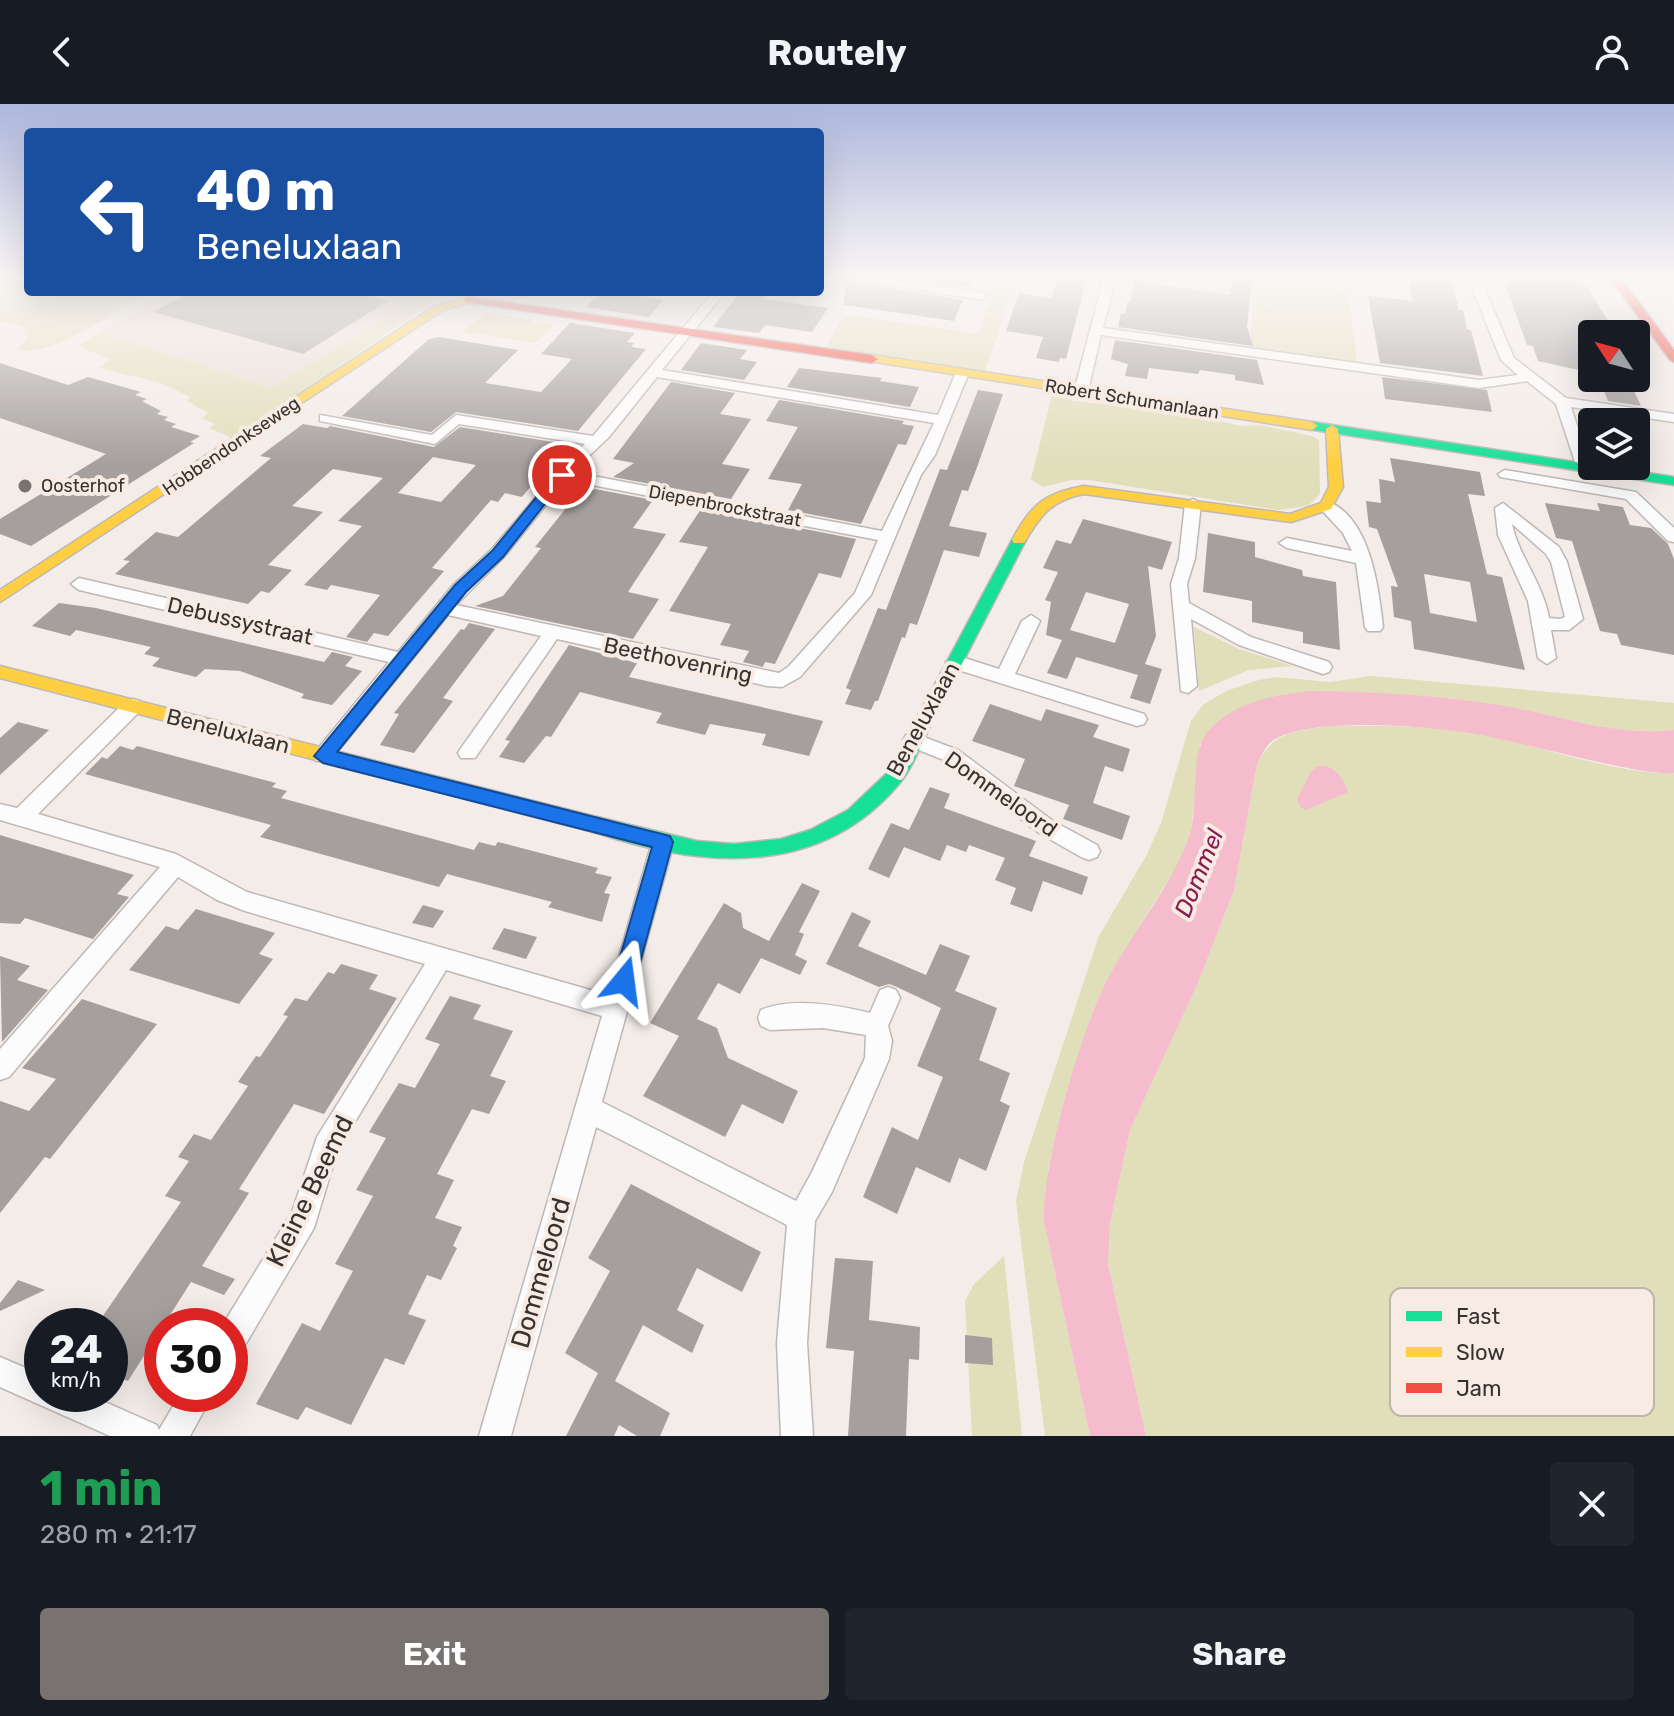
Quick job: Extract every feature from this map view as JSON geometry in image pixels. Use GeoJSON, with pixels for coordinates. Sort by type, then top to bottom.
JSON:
{"type":"FeatureCollection","features":[{"type":"Feature","properties":{"kind":"street","name":"Hobbendonkseweg"},"geometry":{"type":"LineString","coordinates":[[0,604],[7,593],[395,340]]}},
{"type":"Feature","properties":{"kind":"street"},"geometry":{"type":"LineString","coordinates":[[323,756],[443,608],[498,553],[680,340]]}},
{"type":"Feature","properties":{"kind":"street","name":"Robert Schumanlaan"},"geometry":{"type":"LineString","coordinates":[[747,340],[1332,429],[1504,484],[1578,469]]}},
{"type":"Feature","properties":{"kind":"street"},"geometry":{"type":"LineString","coordinates":[[1081,391],[1095,340]]}},
{"type":"Feature","properties":{"kind":"street"},"geometry":{"type":"LineString","coordinates":[[1163,340],[1479,384],[1530,377]]}},
{"type":"Feature","properties":{"kind":"street"},"geometry":{"type":"LineString","coordinates":[[1499,340],[1503,353],[1562,402],[1674,418]]}},
{"type":"Feature","properties":{"kind":"street"},"geometry":{"type":"LineString","coordinates":[[1661,340],[1674,358]]}},
{"type":"Feature","properties":{"kind":"street"},"geometry":{"type":"LineString","coordinates":[[654,373],[943,420]]}},
{"type":"Feature","properties":{"kind":"street","name":"Beethovenring"},"geometry":{"type":"LineString","coordinates":[[443,608],[782,680],[794,672],[860,597],[914,475],[928,455],[962,373]]}},
{"type":"Feature","properties":{"kind":"street"},"geometry":{"type":"LineString","coordinates":[[1584,392],[1589,406]]}},
{"type":"Feature","properties":{"kind":"street"},"geometry":{"type":"LineString","coordinates":[[1562,402],[1578,450]]}},
{"type":"Feature","properties":{"kind":"street"},"geometry":{"type":"LineString","coordinates":[[325,418],[435,440],[456,419],[596,441]]}},
{"type":"Feature","properties":{"kind":"street"},"geometry":{"type":"LineString","coordinates":[[1332,429],[1336,487],[1326,506],[1351,528],[1369,571],[1374,627]]}},
{"type":"Feature","properties":{"kind":"street","name":"Diepenbrockstraat"},"geometry":{"type":"LineString","coordinates":[[562,475],[888,537]]}},
{"type":"Feature","properties":{"kind":"street","name":"Robert Schumanlaan"},"geometry":{"type":"LineString","coordinates":[[1650,478],[1674,481]]}},
{"type":"Feature","properties":{"kind":"street"},"geometry":{"type":"LineString","coordinates":[[1504,484],[1631,495],[1674,537]]}},
{"type":"Feature","properties":{"kind":"street"},"geometry":{"type":"LineString","coordinates":[[1504,484],[1506,541],[1530,584],[1547,658]]}},
{"type":"Feature","properties":{"kind":"street"},"geometry":{"type":"LineString","coordinates":[[1504,484],[1559,562],[1574,619],[1563,626],[1540,622]]}},
{"type":"Feature","properties":{"kind":"street","name":"Beneluxlaan"},"geometry":{"type":"LineString","coordinates":[[0,672],[663,842],[734,852],[781,847],[816,836],[855,815],[894,777],[1034,512],[1047,499],[1068,491],[1093,489],[1291,518],[1326,506]]}},
{"type":"Feature","properties":{"kind":"street"},"geometry":{"type":"LineString","coordinates":[[1188,686],[1179,584],[1187,558],[1193,504]]}},
{"type":"Feature","properties":{"kind":"street"},"geometry":{"type":"LineString","coordinates":[[1287,543],[1363,559]]}},
{"type":"Feature","properties":{"kind":"street","name":"Debussystraat"},"geometry":{"type":"LineString","coordinates":[[79,584],[402,659]]}},
{"type":"Feature","properties":{"kind":"street"},"geometry":{"type":"LineString","coordinates":[[1180,605],[1245,641],[1323,667]]}},
{"type":"Feature","properties":{"kind":"street"},"geometry":{"type":"LineString","coordinates":[[1004,677],[1031,621]]}},
{"type":"Feature","properties":{"kind":"street"},"geometry":{"type":"LineString","coordinates":[[468,753],[553,632]]}},
{"type":"Feature","properties":{"kind":"street"},"geometry":{"type":"LineString","coordinates":[[955,662],[1137,719]]}},
{"type":"Feature","properties":{"kind":"street"},"geometry":{"type":"LineString","coordinates":[[10,815],[133,706]]}},
{"type":"Feature","properties":{"kind":"street","name":"Dommeloord"},"geometry":{"type":"LineString","coordinates":[[913,740],[951,755],[1046,827],[1089,851]]}},
{"type":"Feature","properties":{"kind":"street"},"geometry":{"type":"LineString","coordinates":[[10,815],[176,864],[225,893],[245,901],[616,1009]]}},
{"type":"Feature","properties":{"kind":"street","name":"Dommeloord"},"geometry":{"type":"LineString","coordinates":[[495,1436],[663,842]]}},
{"type":"Feature","properties":{"kind":"street"},"geometry":{"type":"LineString","coordinates":[[0,1068],[176,864]]}},
{"type":"Feature","properties":{"kind":"street","name":"Kleine Beemd"},"geometry":{"type":"LineString","coordinates":[[248,1311],[304,1218],[326,1146],[441,958]]}},
{"type":"Feature","properties":{"kind":"street"},"geometry":{"type":"LineString","coordinates":[[797,1436],[792,1343],[801,1218],[822,1182],[877,1059],[880,1041],[876,1026],[888,998]]}},
{"type":"Feature","properties":{"kind":"street"},"geometry":{"type":"LineString","coordinates":[[770,1018],[809,1014],[876,1026]]}},
{"type":"Feature","properties":{"kind":"street"},"geometry":{"type":"LineString","coordinates":[[588,1109],[801,1218]]}},
{"type":"Feature","properties":{"kind":"street"},"geometry":{"type":"LineString","coordinates":[[0,1372],[24,1382]]}},
{"type":"Feature","properties":{"kind":"street"},"geometry":{"type":"LineString","coordinates":[[92,1412],[146,1436]]}},
{"type":"Feature","properties":{"kind":"street"},"geometry":{"type":"LineString","coordinates":[[172,1436],[187,1412]]}},
{"type":"Feature","properties":{"kind":"shaded area"},"geometry":{"type":"Polygon","coordinates":[[[25,340],[65,340],[31,351],[18,349],[25,340]]]}},
{"type":"Feature","properties":{"kind":"shaded area"},"geometry":{"type":"Polygon","coordinates":[[[87,340],[126,340],[271,388],[350,340],[377,340],[233,438],[209,428],[215,424],[202,418],[208,413],[187,401],[190,397],[161,383],[99,368],[110,359],[77,346],[87,340]]]}},
{"type":"Feature","properties":{"kind":"shaded area"},"geometry":{"type":"Polygon","coordinates":[[[126,340],[350,340],[271,388],[126,340]]]}},
{"type":"Feature","properties":{"kind":"shaded area"},"geometry":{"type":"Polygon","coordinates":[[[830,340],[995,340],[984,373],[826,347],[830,340]]]}},
{"type":"Feature","properties":{"kind":"shaded area"},"geometry":{"type":"Polygon","coordinates":[[[1251,340],[1354,340],[1357,366],[1250,351],[1251,340]]]}},
{"type":"Feature","properties":{"kind":"shaded area"},"geometry":{"type":"Polygon","coordinates":[[[1052,395],[1074,401],[1178,412],[1242,426],[1260,425],[1312,436],[1319,440],[1320,494],[1308,506],[1278,510],[1089,480],[1071,480],[1043,487],[1031,479],[1052,395]]]}},
{"type":"Feature","properties":{"kind":"shaded area"},"geometry":{"type":"Polygon","coordinates":[[[1194,627],[1239,649],[1293,666],[1249,670],[1199,691],[1194,627]]]}},
{"type":"Feature","properties":{"kind":"shaded area"},"geometry":{"type":"Polygon","coordinates":[[[1371,676],[1674,703],[1674,730],[1613,729],[1451,698],[1253,702],[1210,729],[1200,745],[1191,833],[1180,861],[1110,975],[1085,1036],[1049,1165],[1044,1221],[1090,1436],[1045,1436],[1016,1201],[1024,1162],[1099,936],[1146,856],[1161,823],[1191,721],[1203,705],[1226,691],[1259,680],[1277,677],[1330,682],[1371,676]]]}},
{"type":"Feature","properties":{"kind":"shaded area"},"geometry":{"type":"Polygon","coordinates":[[[1331,726],[1462,731],[1628,769],[1674,773],[1674,1436],[1146,1436],[1108,1264],[1110,1223],[1130,1130],[1198,983],[1234,890],[1257,764],[1271,744],[1297,731],[1331,726]]]}},
{"type":"Feature","properties":{"kind":"shaded area"},"geometry":{"type":"Polygon","coordinates":[[[1004,1256],[1022,1436],[972,1436],[965,1301],[974,1284],[1004,1256]]]}},
{"type":"Feature","properties":{"kind":"water","name":"Dommel"},"geometry":{"type":"Polygon","coordinates":[[[1311,691],[1457,699],[1631,731],[1674,730],[1674,773],[1628,768],[1481,735],[1407,726],[1317,727],[1293,732],[1269,744],[1257,764],[1234,890],[1198,983],[1130,1130],[1110,1223],[1108,1264],[1146,1436],[1090,1436],[1044,1221],[1050,1165],[1066,1093],[1089,1023],[1112,971],[1153,907],[1188,840],[1194,813],[1196,766],[1203,739],[1220,719],[1244,706],[1271,697],[1311,691]]]}},
{"type":"Feature","properties":{"kind":"water"},"geometry":{"type":"Polygon","coordinates":[[[1318,766],[1329,767],[1338,773],[1348,792],[1306,810],[1301,808],[1297,799],[1311,771],[1318,766]]]}},
{"type":"Feature","properties":{"kind":"building"},"geometry":{"type":"Polygon","coordinates":[[[254,340],[325,340],[303,354],[254,340]]]}},
{"type":"Feature","properties":{"kind":"building"},"geometry":{"type":"Polygon","coordinates":[[[428,340],[458,340],[518,350],[485,383],[541,392],[572,359],[541,354],[554,340],[629,340],[627,342],[634,343],[631,347],[646,349],[578,431],[456,412],[431,432],[342,416],[428,340]]]}},
{"type":"Feature","properties":{"kind":"building"},"geometry":{"type":"Polygon","coordinates":[[[1042,340],[1071,340],[1066,359],[1060,358],[1059,362],[1036,358],[1042,340]]]}},
{"type":"Feature","properties":{"kind":"building"},"geometry":{"type":"Polygon","coordinates":[[[1116,340],[1257,360],[1264,385],[1235,380],[1235,375],[1200,370],[1198,374],[1149,368],[1147,379],[1125,376],[1128,364],[1111,359],[1116,340]]]}},
{"type":"Feature","properties":{"kind":"building"},"geometry":{"type":"Polygon","coordinates":[[[1212,340],[1251,340],[1253,346],[1212,340]]]}},
{"type":"Feature","properties":{"kind":"building"},"geometry":{"type":"Polygon","coordinates":[[[1376,340],[1474,340],[1483,376],[1380,363],[1376,340]]]}},
{"type":"Feature","properties":{"kind":"building"},"geometry":{"type":"Polygon","coordinates":[[[1525,340],[1578,340],[1578,370],[1538,361],[1533,346],[1527,345],[1525,340]]]}},
{"type":"Feature","properties":{"kind":"building"},"geometry":{"type":"Polygon","coordinates":[[[701,343],[747,350],[740,359],[757,362],[744,380],[681,370],[701,343]]]}},
{"type":"Feature","properties":{"kind":"building"},"geometry":{"type":"Polygon","coordinates":[[[0,363],[68,385],[88,377],[141,392],[135,395],[147,399],[142,401],[161,411],[157,414],[168,417],[164,420],[176,424],[171,427],[200,436],[190,442],[194,443],[31,546],[0,534],[0,519],[106,454],[0,418],[0,363]]]}},
{"type":"Feature","properties":{"kind":"building"},"geometry":{"type":"Polygon","coordinates":[[[799,368],[882,378],[880,381],[919,387],[910,407],[787,387],[799,368]]]}},
{"type":"Feature","properties":{"kind":"building"},"geometry":{"type":"Polygon","coordinates":[[[1382,377],[1487,390],[1492,412],[1385,399],[1382,377]]]}},
{"type":"Feature","properties":{"kind":"building"},"geometry":{"type":"Polygon","coordinates":[[[671,382],[735,393],[720,414],[751,419],[722,464],[750,469],[731,499],[613,477],[634,463],[613,459],[671,382]]]}},
{"type":"Feature","properties":{"kind":"building"},"geometry":{"type":"Polygon","coordinates":[[[978,390],[1003,394],[968,491],[962,490],[949,526],[987,533],[979,557],[944,550],[917,625],[910,623],[905,638],[902,637],[878,701],[871,710],[845,704],[851,690],[846,688],[878,608],[886,610],[940,469],[947,470],[978,390]]]}},
{"type":"Feature","properties":{"kind":"building"},"geometry":{"type":"Polygon","coordinates":[[[1604,392],[1634,392],[1641,406],[1608,401],[1604,392]]]}},
{"type":"Feature","properties":{"kind":"building"},"geometry":{"type":"Polygon","coordinates":[[[779,400],[904,421],[902,424],[914,426],[906,445],[898,444],[861,524],[788,510],[802,484],[768,479],[798,427],[766,421],[779,400]]]}},
{"type":"Feature","properties":{"kind":"building"},"geometry":{"type":"Polygon","coordinates":[[[303,424],[330,426],[434,447],[460,427],[566,444],[522,497],[505,493],[498,502],[491,500],[432,568],[444,571],[388,636],[374,633],[367,642],[346,637],[380,595],[331,585],[327,590],[304,585],[362,526],[338,521],[383,478],[333,469],[292,506],[323,512],[268,565],[292,570],[269,593],[261,591],[248,604],[115,574],[130,561],[123,560],[156,532],[178,537],[271,458],[260,456],[303,424]],[[433,457],[398,493],[441,502],[476,465],[433,457]]]}},
{"type":"Feature","properties":{"kind":"building"},"geometry":{"type":"Polygon","coordinates":[[[1390,458],[1480,472],[1485,496],[1468,494],[1487,574],[1502,577],[1525,670],[1414,649],[1411,621],[1394,617],[1391,586],[1398,587],[1377,529],[1369,527],[1366,501],[1381,503],[1379,479],[1395,482],[1390,458]],[[1424,574],[1430,613],[1477,622],[1470,582],[1424,574]]]}},
{"type":"Feature","properties":{"kind":"building"},"geometry":{"type":"Polygon","coordinates":[[[595,489],[653,500],[633,528],[666,534],[628,592],[659,599],[633,639],[475,606],[503,596],[541,548],[535,547],[579,492],[588,493],[595,489]]]}},
{"type":"Feature","properties":{"kind":"building"},"geometry":{"type":"Polygon","coordinates":[[[1545,503],[1600,511],[1597,503],[1623,507],[1630,525],[1651,528],[1668,544],[1674,559],[1674,655],[1621,645],[1617,634],[1600,631],[1572,541],[1556,538],[1545,503]]]}},
{"type":"Feature","properties":{"kind":"building"},"geometry":{"type":"Polygon","coordinates":[[[701,509],[856,539],[841,578],[819,573],[775,664],[765,662],[763,667],[743,662],[749,651],[720,645],[731,624],[669,611],[708,547],[679,542],[701,509]]]}},
{"type":"Feature","properties":{"kind":"building"},"geometry":{"type":"Polygon","coordinates":[[[1083,519],[1172,542],[1162,570],[1148,566],[1156,636],[1145,664],[1162,669],[1150,704],[1130,698],[1138,675],[1076,657],[1067,679],[1047,673],[1062,640],[1046,635],[1051,602],[1045,600],[1058,572],[1043,568],[1056,540],[1071,544],[1083,519]],[[1086,592],[1070,630],[1115,643],[1129,604],[1086,592]]]}},
{"type":"Feature","properties":{"kind":"building"},"geometry":{"type":"Polygon","coordinates":[[[1208,533],[1255,542],[1255,557],[1302,570],[1303,576],[1336,582],[1340,650],[1303,643],[1303,632],[1252,622],[1252,601],[1203,592],[1208,533]]]}},
{"type":"Feature","properties":{"kind":"building"},"geometry":{"type":"Polygon","coordinates":[[[59,603],[96,608],[324,662],[332,652],[353,657],[345,666],[362,671],[332,705],[301,698],[304,694],[240,671],[205,669],[196,677],[152,666],[160,658],[144,654],[151,647],[76,630],[70,636],[32,626],[59,603]]]}},
{"type":"Feature","properties":{"kind":"building"},"geometry":{"type":"Polygon","coordinates":[[[469,623],[495,629],[443,698],[453,701],[414,753],[380,745],[399,714],[394,713],[469,623]]]}},
{"type":"Feature","properties":{"kind":"building"},"geometry":{"type":"Polygon","coordinates":[[[569,645],[637,663],[629,677],[823,721],[809,756],[762,745],[766,734],[710,724],[705,735],[656,723],[662,713],[580,692],[551,737],[546,736],[524,763],[499,757],[510,741],[505,740],[569,645]]]}},
{"type":"Feature","properties":{"kind":"building"},"geometry":{"type":"Polygon","coordinates":[[[990,704],[1041,721],[1046,709],[1099,725],[1093,737],[1130,749],[1123,772],[1105,766],[1093,803],[1130,816],[1122,840],[1063,819],[1069,805],[1014,786],[1025,759],[972,741],[990,704]]]}},
{"type":"Feature","properties":{"kind":"building"},"geometry":{"type":"Polygon","coordinates":[[[18,722],[49,730],[0,775],[0,738],[18,722]]]}},
{"type":"Feature","properties":{"kind":"building"},"geometry":{"type":"Polygon","coordinates":[[[120,746],[133,750],[137,746],[276,783],[272,787],[287,791],[281,798],[474,850],[479,842],[495,846],[498,842],[598,868],[595,873],[612,877],[604,893],[610,894],[602,922],[548,907],[552,902],[447,874],[439,887],[260,837],[271,825],[85,774],[102,757],[107,759],[120,746]]]}},
{"type":"Feature","properties":{"kind":"building"},"geometry":{"type":"Polygon","coordinates":[[[930,787],[950,794],[944,808],[1036,841],[1029,856],[1088,877],[1082,895],[1043,881],[1032,912],[1010,904],[1016,888],[995,880],[1005,858],[969,845],[966,852],[947,845],[940,861],[904,847],[889,878],[868,869],[891,823],[909,830],[930,787]]]}},
{"type":"Feature","properties":{"kind":"building"},"geometry":{"type":"Polygon","coordinates":[[[0,835],[134,875],[117,894],[129,897],[93,939],[25,918],[20,924],[0,923],[0,835]]]}},
{"type":"Feature","properties":{"kind":"building"},"geometry":{"type":"Polygon","coordinates":[[[802,883],[820,891],[799,932],[804,934],[795,955],[807,961],[800,975],[761,958],[740,994],[718,983],[697,1019],[717,1028],[728,1058],[798,1091],[783,1124],[742,1104],[725,1137],[643,1096],[679,1036],[650,1023],[724,903],[741,913],[743,928],[769,941],[802,883]]]}},
{"type":"Feature","properties":{"kind":"building"},"geometry":{"type":"Polygon","coordinates":[[[423,905],[444,911],[433,928],[412,923],[423,905]]]}},
{"type":"Feature","properties":{"kind":"building"},"geometry":{"type":"Polygon","coordinates":[[[196,909],[275,933],[259,954],[273,959],[239,1004],[129,970],[166,926],[178,930],[196,909]]]}},
{"type":"Feature","properties":{"kind":"building"},"geometry":{"type":"Polygon","coordinates":[[[852,912],[871,921],[858,946],[926,975],[940,944],[970,956],[955,991],[997,1008],[979,1060],[1010,1073],[1000,1101],[1010,1106],[986,1171],[959,1158],[950,1183],[916,1167],[897,1214],[863,1197],[892,1127],[918,1140],[943,1077],[917,1066],[941,1008],[897,987],[889,984],[879,987],[826,964],[852,912]]]}},
{"type":"Feature","properties":{"kind":"building"},"geometry":{"type":"Polygon","coordinates":[[[504,928],[537,937],[526,959],[492,949],[504,928]]]}},
{"type":"Feature","properties":{"kind":"building"},"geometry":{"type":"Polygon","coordinates":[[[0,956],[30,966],[17,980],[48,990],[2,1042],[0,956]]]}},
{"type":"Feature","properties":{"kind":"building"},"geometry":{"type":"Polygon","coordinates":[[[341,964],[378,975],[369,989],[397,998],[324,1114],[294,1104],[239,1189],[249,1193],[202,1266],[235,1279],[224,1295],[191,1282],[174,1308],[144,1308],[144,1356],[128,1381],[128,1308],[108,1308],[181,1202],[165,1196],[189,1161],[178,1157],[194,1134],[211,1140],[248,1086],[238,1082],[256,1056],[260,1057],[288,1016],[283,1015],[295,998],[307,1001],[328,972],[334,974],[341,964]]]}},
{"type":"Feature","properties":{"kind":"building"},"geometry":{"type":"Polygon","coordinates":[[[450,996],[481,1005],[473,1019],[513,1031],[490,1076],[506,1081],[489,1114],[472,1109],[437,1174],[454,1180],[435,1218],[462,1227],[453,1246],[457,1248],[441,1280],[427,1275],[408,1314],[426,1320],[404,1365],[385,1358],[351,1425],[306,1407],[298,1420],[256,1404],[302,1323],[320,1331],[353,1271],[335,1264],[373,1196],[356,1190],[386,1138],[369,1132],[399,1083],[415,1088],[440,1044],[425,1039],[450,996]]]}},
{"type":"Feature","properties":{"kind":"building"},"geometry":{"type":"Polygon","coordinates":[[[82,999],[157,1024],[50,1159],[45,1157],[0,1213],[0,1101],[29,1111],[56,1079],[22,1068],[82,999]]]}},
{"type":"Feature","properties":{"kind":"building"},"geometry":{"type":"Polygon","coordinates":[[[631,1184],[761,1252],[742,1292],[697,1268],[677,1310],[704,1325],[692,1353],[643,1325],[615,1381],[670,1413],[660,1436],[637,1436],[619,1425],[614,1436],[566,1436],[598,1373],[565,1353],[610,1271],[588,1258],[631,1184]]]}},
{"type":"Feature","properties":{"kind":"building"},"geometry":{"type":"Polygon","coordinates":[[[835,1258],[873,1261],[869,1320],[920,1327],[919,1360],[909,1359],[906,1436],[848,1436],[854,1351],[826,1348],[835,1258]]]}},
{"type":"Feature","properties":{"kind":"building"},"geometry":{"type":"Polygon","coordinates":[[[18,1280],[45,1290],[0,1311],[0,1303],[18,1280]]]}},
{"type":"Feature","properties":{"kind":"building"},"geometry":{"type":"Polygon","coordinates":[[[965,1335],[992,1338],[993,1365],[965,1363],[965,1335]]]}},
{"type":"Feature","properties":{"kind":"traffic: fast"},"geometry":{"type":"LineString","coordinates":[[1312,426],[1674,481]]}},
{"type":"Feature","properties":{"kind":"traffic: fast"},"geometry":{"type":"LineString","coordinates":[[601,826],[697,849],[734,852],[781,847],[816,836],[855,815],[894,777],[1019,540]]}},
{"type":"Feature","properties":{"kind":"traffic: slow"},"geometry":{"type":"LineString","coordinates":[[0,597],[390,340]]}},
{"type":"Feature","properties":{"kind":"traffic: slow"},"geometry":{"type":"LineString","coordinates":[[872,359],[1312,426]]}},
{"type":"Feature","properties":{"kind":"traffic: slow"},"geometry":{"type":"LineString","coordinates":[[1019,540],[1043,505],[1060,495],[1084,490],[1291,518],[1326,506],[1336,487],[1332,429]]}},
{"type":"Feature","properties":{"kind":"traffic: slow"},"geometry":{"type":"LineString","coordinates":[[0,672],[601,826]]}},
{"type":"Feature","properties":{"kind":"traffic: jam"},"geometry":{"type":"LineString","coordinates":[[743,340],[872,359]]}},
{"type":"Feature","properties":{"kind":"traffic: jam"},"geometry":{"type":"LineString","coordinates":[[1661,340],[1674,358]]}},
{"type":"Feature","properties":{"kind":"place","name":"Oosterhof"},"geometry":{"type":"Point","coordinates":[25,486]}},
{"type":"Feature","properties":{"kind":"route"},"geometry":{"type":"LineString","coordinates":[[562,475],[498,553],[460,588],[323,756],[663,842],[624,981]]}}]}
